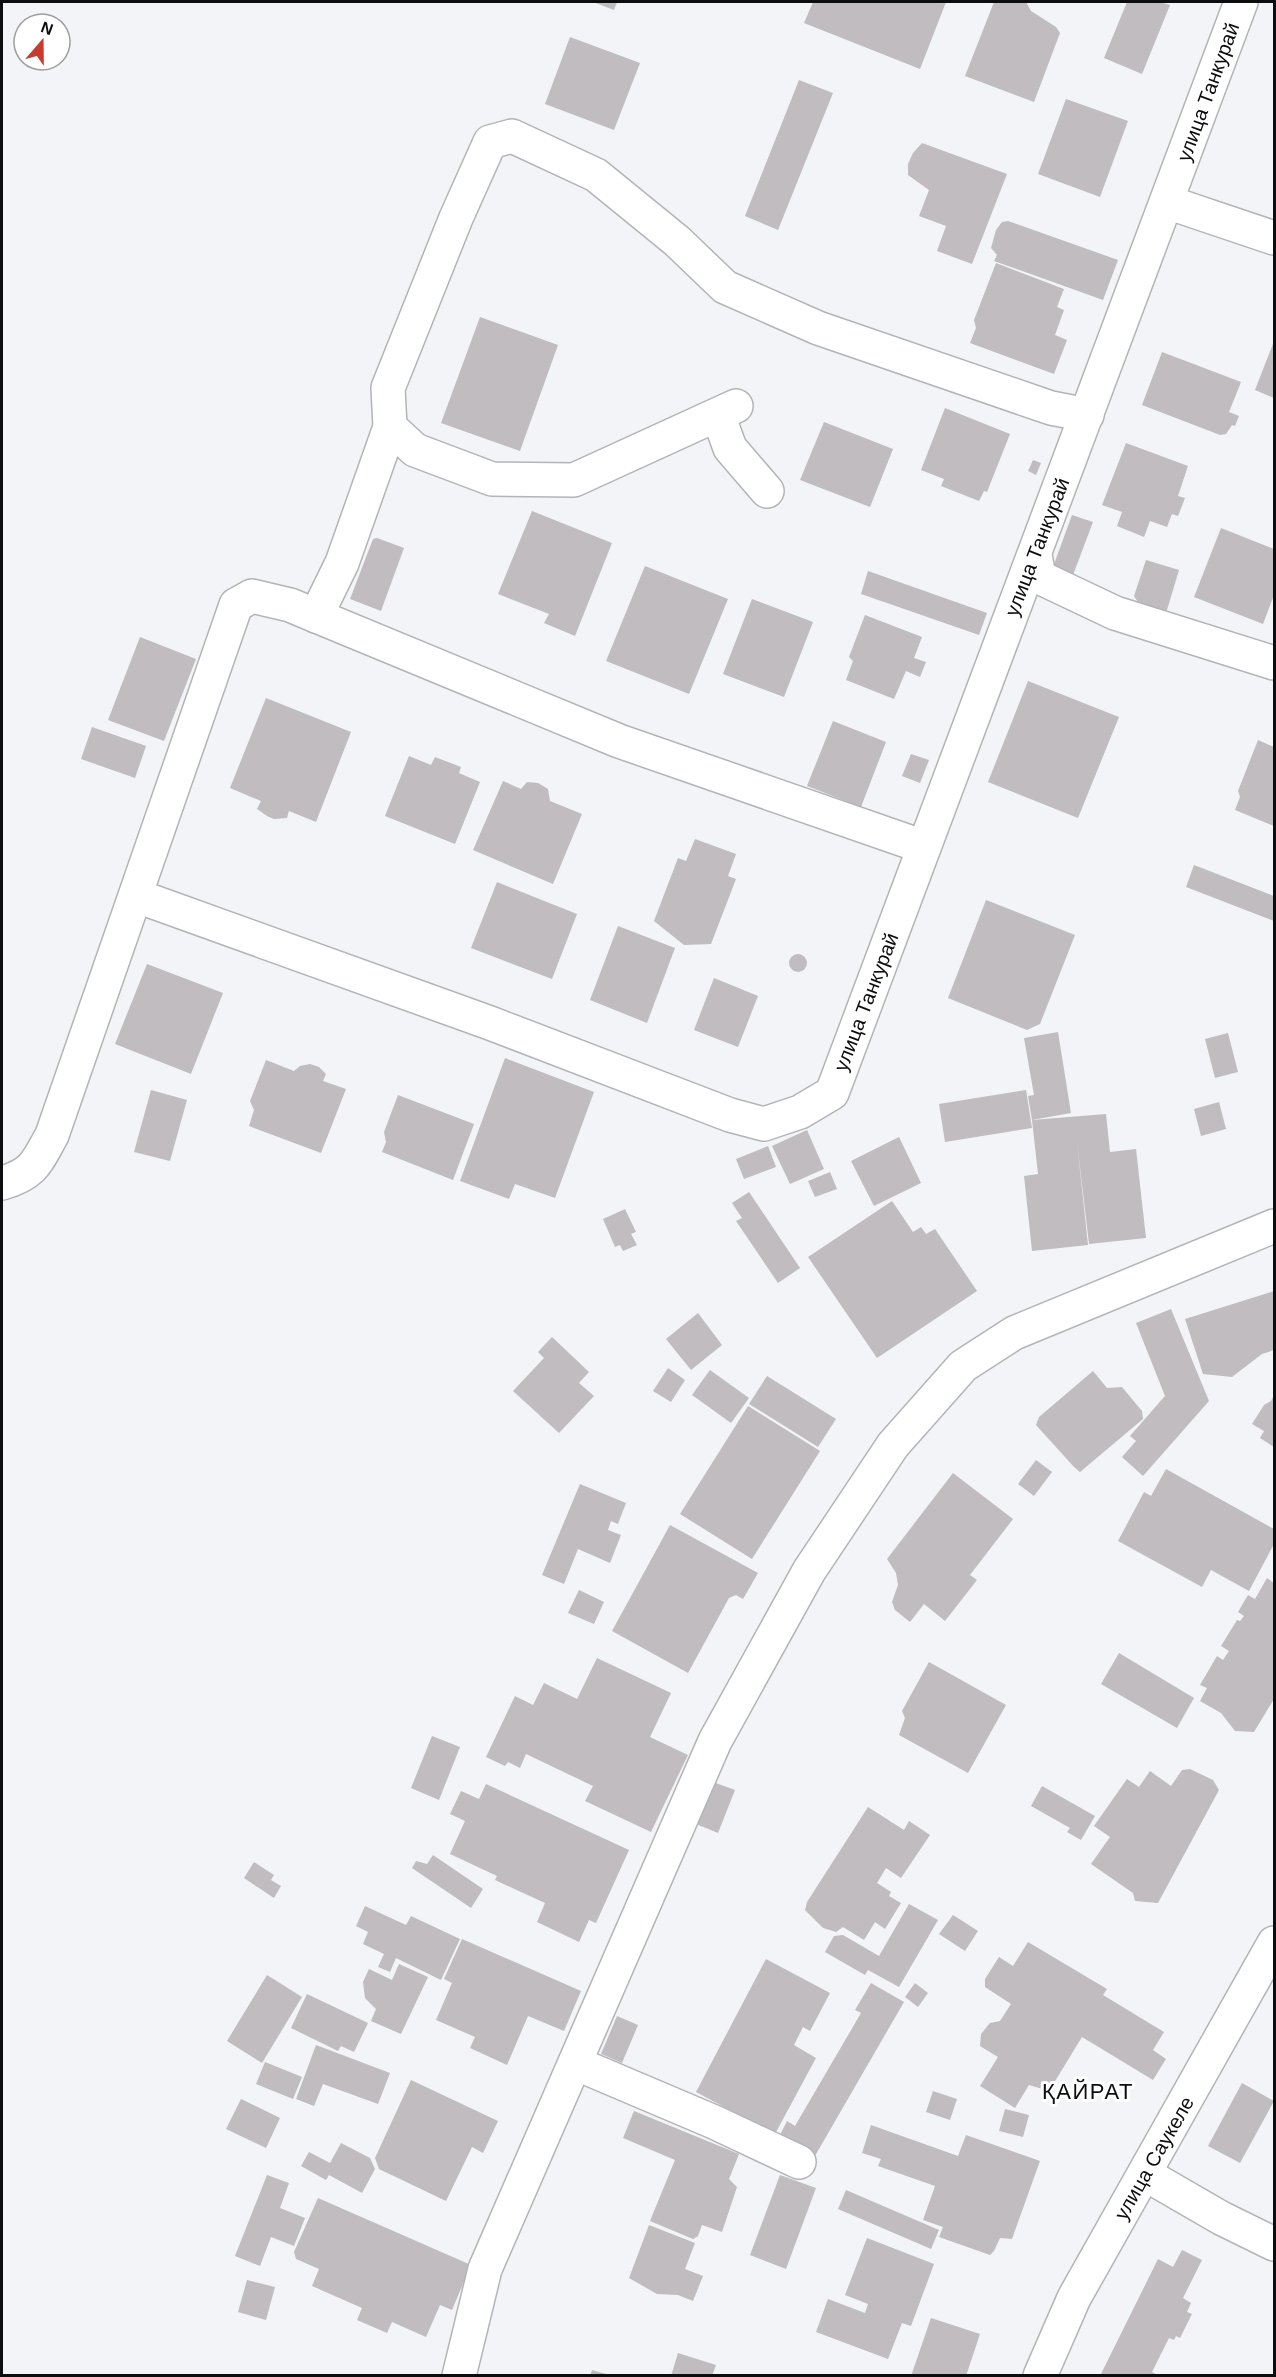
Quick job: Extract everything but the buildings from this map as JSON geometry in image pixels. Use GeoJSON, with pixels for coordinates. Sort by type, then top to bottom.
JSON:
{"type":"FeatureCollection","features":[{"type":"Feature","properties":{"kind":"street","name":"улица Танкурай"},"geometry":{"type":"LineString","coordinates":[[137,896],[490,1023],[730,1115],[764,1124],[800,1112],[832,1093],[1241,2]]}},
{"type":"Feature","properties":{"kind":"street"},"geometry":{"type":"LineString","coordinates":[[316,616],[342,563],[390,427],[388,388],[456,218],[490,142],[512,136],[596,175],[677,241],[725,287],[818,328],[1051,408],[1087,415]]}},
{"type":"Feature","properties":{"kind":"street"},"geometry":{"type":"LineString","coordinates":[[1167,202],[1275,238]]}},
{"type":"Feature","properties":{"kind":"street"},"geometry":{"type":"LineString","coordinates":[[390,427],[415,450],[492,478],[574,480],[727,411],[730,448],[767,491]]}},
{"type":"Feature","properties":{"kind":"street"},"geometry":{"type":"LineString","coordinates":[[1035,555],[1039,577],[1115,613],[1275,663]]}},
{"type":"Feature","properties":{"kind":"street"},"geometry":{"type":"LineString","coordinates":[[2,1183],[23,1176],[34,1166],[52,1135],[137,896],[236,604],[252,596],[290,605],[619,741],[924,846]]}},
{"type":"Feature","properties":{"kind":"street"},"geometry":{"type":"LineString","coordinates":[[459,2376],[485,2269],[715,1741],[808,1571],[893,1445],[963,1366],[1014,1333],[1275,1226]]}},
{"type":"Feature","properties":{"kind":"street","name":"улица Саукеле"},"geometry":{"type":"LineString","coordinates":[[1040,2376],[1074,2298],[1275,1943]]}},
{"type":"Feature","properties":{"kind":"street"},"geometry":{"type":"LineString","coordinates":[[575,2063],[714,2122],[799,2162]]}},
{"type":"Feature","properties":{"kind":"street"},"geometry":{"type":"LineString","coordinates":[[1145,2174],[1221,2218],[1275,2244]]}},
{"type":"Feature","properties":{"kind":"district","name":"ҚАЙРАТ"},"geometry":{"type":"Point","coordinates":[1088,2091]}}]}
